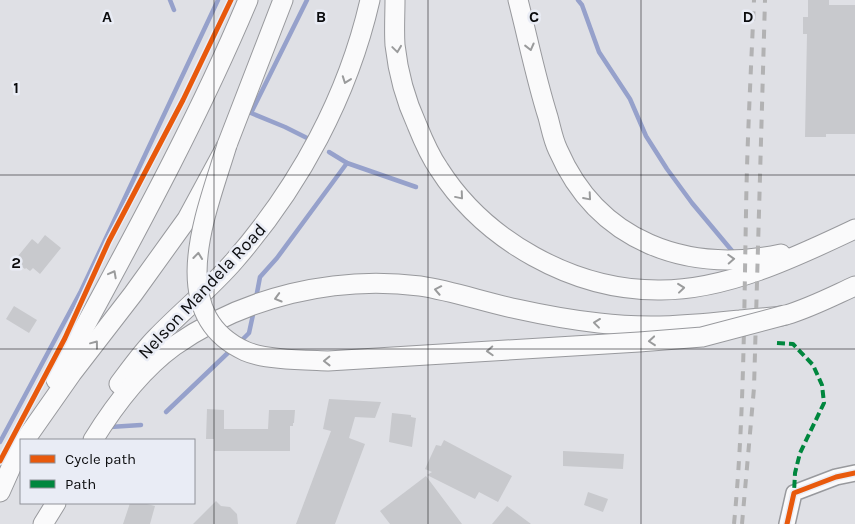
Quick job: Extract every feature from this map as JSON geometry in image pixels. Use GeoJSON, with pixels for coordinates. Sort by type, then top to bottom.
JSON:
{"type":"FeatureCollection","features":[{"type":"Feature","properties":{"kind":"main road"},"geometry":{"type":"LineString","coordinates":[[25,439],[169,168],[234,34],[248,0]]}},
{"type":"Feature","properties":{"kind":"main road"},"geometry":{"type":"LineString","coordinates":[[283,0],[227,145],[204,222],[198,253],[196,281],[202,306],[213,325],[224,338],[246,352],[296,360],[328,361],[702,337],[785,315],[816,304],[855,286]]}},
{"type":"Feature","properties":{"kind":"main road","name":"Nelson Mandela Road"},"geometry":{"type":"LineString","coordinates":[[86,439],[112,392],[156,338],[234,261],[274,212],[312,151],[345,84],[370,0]]}},
{"type":"Feature","properties":{"kind":"main road"},"geometry":{"type":"LineString","coordinates":[[395,0],[396,46],[403,86],[416,125],[438,169],[461,199],[491,226],[532,256],[577,276],[624,288],[659,290],[702,286],[749,274],[855,229]]}},
{"type":"Feature","properties":{"kind":"main road"},"geometry":{"type":"LineString","coordinates":[[518,0],[541,96],[558,150],[578,186],[598,210],[622,229],[648,245],[700,258],[728,260],[774,255],[820,245]]}},
{"type":"Feature","properties":{"kind":"main road"},"geometry":{"type":"LineString","coordinates":[[26,439],[187,219],[227,145]]}},
{"type":"Feature","properties":{"kind":"main road"},"geometry":{"type":"LineString","coordinates":[[94,439],[132,384],[173,347],[202,328],[241,309],[328,286],[371,283],[419,286],[468,296],[516,309],[600,324],[661,327],[785,315]]}},
{"type":"Feature","properties":{"kind":"main road"},"geometry":{"type":"LineString","coordinates":[[0,492],[20,448]]}},
{"type":"Feature","properties":{"kind":"main road"},"geometry":{"type":"LineString","coordinates":[[43,524],[54,504]]}},
{"type":"Feature","properties":{"kind":"street"},"geometry":{"type":"LineString","coordinates":[[787,524],[794,493],[836,477],[855,473]]}},
{"type":"Feature","properties":{"kind":"building"},"geometry":{"type":"Polygon","coordinates":[[[808,0],[829,0],[829,5],[855,5],[855,134],[826,134],[826,137],[805,137],[807,34],[803,34],[803,17],[808,17],[808,0]]]}},
{"type":"Feature","properties":{"kind":"building"},"geometry":{"type":"Polygon","coordinates":[[[45,235],[61,248],[40,274],[33,268],[30,271],[25,269],[14,261],[32,239],[38,244],[45,235]]]}},
{"type":"Feature","properties":{"kind":"building"},"geometry":{"type":"Polygon","coordinates":[[[14,306],[37,320],[29,333],[6,319],[14,306]]]}},
{"type":"Feature","properties":{"kind":"building"},"geometry":{"type":"Polygon","coordinates":[[[329,399],[381,402],[375,418],[355,417],[349,438],[365,444],[335,524],[296,524],[331,431],[323,429],[329,399]]]}},
{"type":"Feature","properties":{"kind":"building"},"geometry":{"type":"Polygon","coordinates":[[[207,409],[224,410],[224,429],[268,429],[269,410],[295,410],[294,423],[293,426],[290,426],[290,451],[214,451],[214,439],[206,439],[207,409]]]}},
{"type":"Feature","properties":{"kind":"building"},"geometry":{"type":"Polygon","coordinates":[[[392,413],[411,415],[411,417],[416,418],[412,447],[389,442],[392,413]]]}},
{"type":"Feature","properties":{"kind":"building"},"geometry":{"type":"Polygon","coordinates":[[[444,440],[512,476],[498,502],[479,492],[475,499],[427,475],[432,472],[425,469],[436,445],[441,446],[444,440]]]}},
{"type":"Feature","properties":{"kind":"building"},"geometry":{"type":"Polygon","coordinates":[[[563,451],[624,454],[623,469],[563,466],[563,451]]]}},
{"type":"Feature","properties":{"kind":"building"},"geometry":{"type":"Polygon","coordinates":[[[426,476],[462,524],[390,524],[380,511],[426,476]]]}},
{"type":"Feature","properties":{"kind":"building"},"geometry":{"type":"Polygon","coordinates":[[[588,492],[608,499],[603,512],[584,505],[588,492]]]}},
{"type":"Feature","properties":{"kind":"building"},"geometry":{"type":"Polygon","coordinates":[[[216,501],[221,506],[230,507],[237,514],[238,524],[193,524],[216,501]]]}},
{"type":"Feature","properties":{"kind":"building"},"geometry":{"type":"Polygon","coordinates":[[[130,504],[155,506],[150,524],[123,524],[130,504]]]}},
{"type":"Feature","properties":{"kind":"building"},"geometry":{"type":"Polygon","coordinates":[[[507,506],[531,524],[492,524],[507,506]]]}},
{"type":"Feature","properties":{"kind":"waterway"},"geometry":{"type":"LineString","coordinates":[[170,0],[174,10]]}},
{"type":"Feature","properties":{"kind":"waterway"},"geometry":{"type":"LineString","coordinates":[[0,442],[81,291],[218,0]]}},
{"type":"Feature","properties":{"kind":"waterway"},"geometry":{"type":"LineString","coordinates":[[307,0],[251,113],[311,140]]}},
{"type":"Feature","properties":{"kind":"waterway"},"geometry":{"type":"LineString","coordinates":[[578,0],[582,5],[599,52],[630,99],[646,136],[692,203],[733,252]]}},
{"type":"Feature","properties":{"kind":"waterway"},"geometry":{"type":"LineString","coordinates":[[329,152],[347,163],[416,187]]}},
{"type":"Feature","properties":{"kind":"waterway"},"geometry":{"type":"LineString","coordinates":[[256,298],[260,277],[277,258],[347,163]]}},
{"type":"Feature","properties":{"kind":"waterway"},"geometry":{"type":"LineString","coordinates":[[239,343],[249,333],[254,310]]}},
{"type":"Feature","properties":{"kind":"waterway"},"geometry":{"type":"LineString","coordinates":[[166,412],[233,348]]}},
{"type":"Feature","properties":{"kind":"waterway"},"geometry":{"type":"LineString","coordinates":[[110,427],[141,425]]}},
{"type":"Feature","properties":{"kind":"railway"},"geometry":{"type":"LineString","coordinates":[[734,524],[742,407],[747,160],[754,0]]}},
{"type":"Feature","properties":{"kind":"railway"},"geometry":{"type":"LineString","coordinates":[[742,524],[754,388],[765,0]]}},
{"type":"Feature","properties":{"kind":"marked path"},"geometry":{"type":"LineString","coordinates":[[777,343],[793,344],[813,365],[822,385],[824,403],[800,453],[795,473],[794,493]]}},
{"type":"Feature","properties":{"kind":"cycle path"},"geometry":{"type":"LineString","coordinates":[[0,461],[65,338],[109,241],[183,100],[231,0]]}},
{"type":"Feature","properties":{"kind":"cycle path"},"geometry":{"type":"LineString","coordinates":[[787,524],[794,493],[836,477],[855,473]]}}]}
